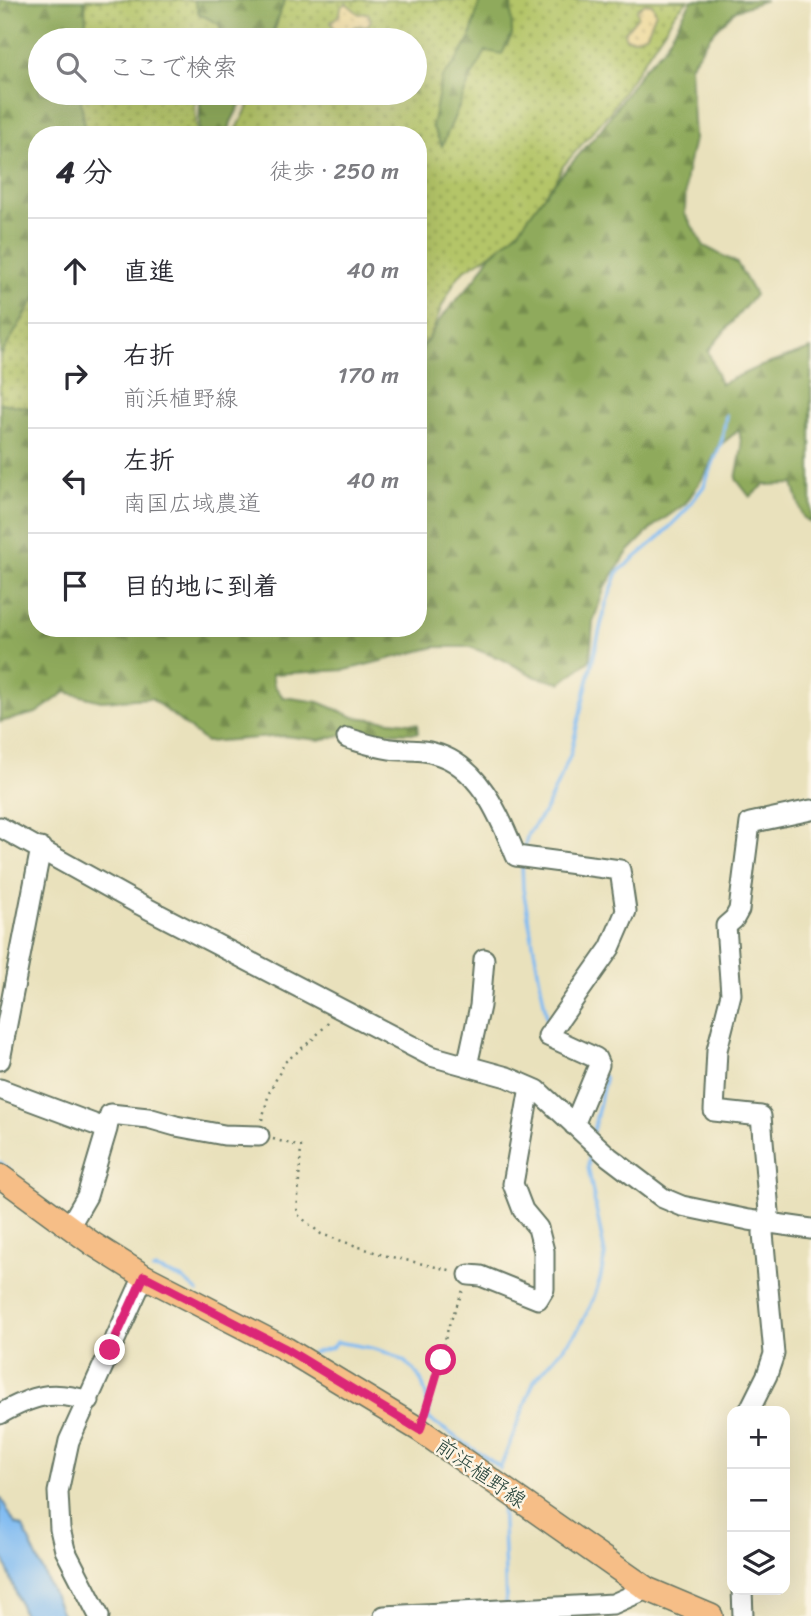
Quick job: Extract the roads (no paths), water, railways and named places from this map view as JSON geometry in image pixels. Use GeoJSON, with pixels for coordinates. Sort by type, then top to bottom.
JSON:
{"type":"FeatureCollection","features":[{"type":"Feature","properties":{"kind":"main road","name":"前浜植野線"},"geometry":{"type":"LineString","coordinates":[[0,1176],[68,1227],[144,1276],[286,1349],[420,1430],[647,1589],[711,1616]]}},
{"type":"Feature","properties":{"kind":"street"},"geometry":{"type":"LineString","coordinates":[[347,738],[386,749],[434,753],[453,762],[482,785],[516,856],[620,870],[626,911],[610,948],[548,1036],[596,1058],[599,1065],[574,1125]]}},
{"type":"Feature","properties":{"kind":"street"},"geometry":{"type":"LineString","coordinates":[[752,1406],[774,1354],[763,1233],[769,1212],[761,1116],[714,1111],[717,1050],[731,994],[726,926],[734,919],[739,909],[750,823],[811,810]]}},
{"type":"Feature","properties":{"kind":"street"},"geometry":{"type":"LineString","coordinates":[[0,827],[431,1056],[507,1077],[537,1090],[609,1157],[663,1198],[682,1206],[811,1229]]}},
{"type":"Feature","properties":{"kind":"street"},"geometry":{"type":"LineString","coordinates":[[0,1060],[41,848]]}},
{"type":"Feature","properties":{"kind":"street"},"geometry":{"type":"LineString","coordinates":[[467,1066],[480,1006],[485,959]]}},
{"type":"Feature","properties":{"kind":"street"},"geometry":{"type":"LineString","coordinates":[[469,1275],[481,1276],[538,1299],[544,1289],[544,1251],[538,1228],[523,1210],[513,1184],[530,1087]]}},
{"type":"Feature","properties":{"kind":"street"},"geometry":{"type":"LineString","coordinates":[[0,1089],[107,1129]]}},
{"type":"Feature","properties":{"kind":"street"},"geometry":{"type":"LineString","coordinates":[[68,1227],[87,1196],[110,1114],[148,1118],[224,1135],[258,1136]]}},
{"type":"Feature","properties":{"kind":"street"},"geometry":{"type":"LineString","coordinates":[[99,1616],[65,1550],[58,1510],[61,1470],[69,1441],[144,1276]]}},
{"type":"Feature","properties":{"kind":"street"},"geometry":{"type":"LineString","coordinates":[[0,1414],[25,1399],[46,1395],[89,1401]]}},
{"type":"Feature","properties":{"kind":"street"},"geometry":{"type":"LineString","coordinates":[[384,1616],[612,1604],[647,1589]]}},
{"type":"Feature","properties":{"kind":"street"},"geometry":{"type":"LineString","coordinates":[[742,1595],[743,1616]]}},
{"type":"Feature","properties":{"kind":"water"},"geometry":{"type":"Polygon","coordinates":[[[0,1496],[15,1524],[23,1527],[63,1616],[24,1616],[0,1548],[0,1496]]]}},
{"type":"Feature","properties":{"kind":"waterway"},"geometry":{"type":"LineString","coordinates":[[523,852],[528,834],[545,811],[570,756],[606,604],[618,572],[661,536],[704,486],[722,440],[726,415]]}},
{"type":"Feature","properties":{"kind":"waterway"},"geometry":{"type":"LineString","coordinates":[[522,863],[523,889],[548,1024]]}},
{"type":"Feature","properties":{"kind":"waterway"},"geometry":{"type":"LineString","coordinates":[[570,1056],[590,1069]]}},
{"type":"Feature","properties":{"kind":"waterway"},"geometry":{"type":"LineString","coordinates":[[593,1132],[605,1079],[603,1076]]}},
{"type":"Feature","properties":{"kind":"waterway"},"geometry":{"type":"LineString","coordinates":[[500,1469],[534,1381],[576,1333],[591,1305],[600,1280],[605,1255],[588,1167],[590,1150]]}},
{"type":"Feature","properties":{"kind":"waterway"},"geometry":{"type":"LineString","coordinates":[[0,1162],[10,1170]]}},
{"type":"Feature","properties":{"kind":"waterway"},"geometry":{"type":"LineString","coordinates":[[153,1270],[183,1279],[198,1292]]}},
{"type":"Feature","properties":{"kind":"waterway"},"geometry":{"type":"LineString","coordinates":[[312,1353],[331,1348],[337,1342],[377,1350],[402,1360],[420,1378],[426,1395],[429,1419],[500,1467]]}},
{"type":"Feature","properties":{"kind":"waterway"},"geometry":{"type":"LineString","coordinates":[[502,1500],[506,1603]]}}]}
